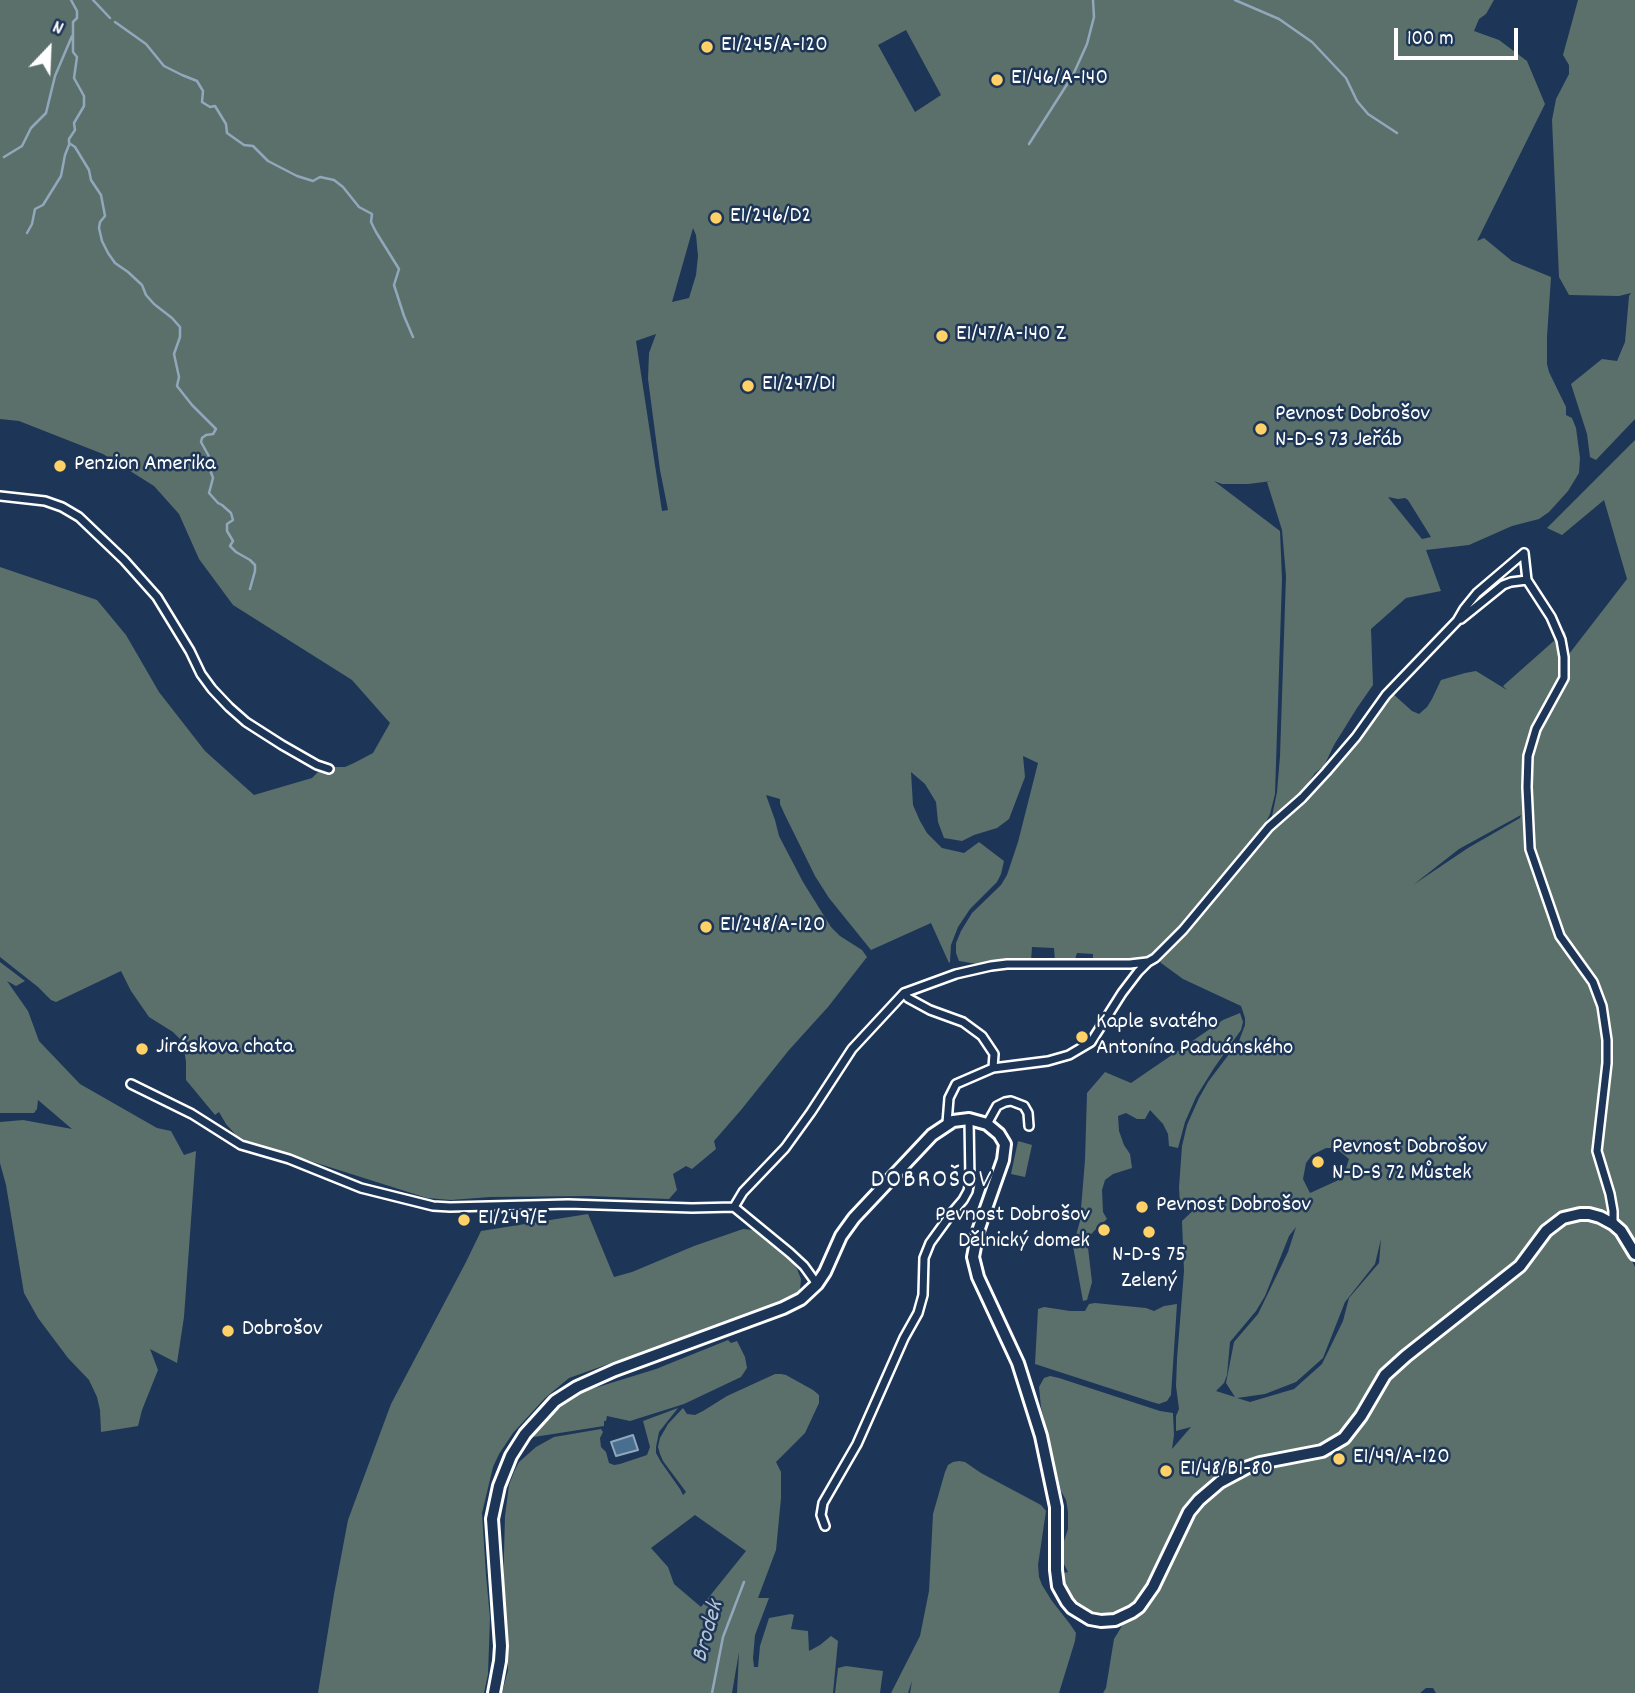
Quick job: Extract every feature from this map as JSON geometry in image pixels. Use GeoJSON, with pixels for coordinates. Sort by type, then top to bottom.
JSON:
{"type":"FeatureCollection","features":[{"type":"Feature","properties":{"kind":"street"},"geometry":{"type":"LineString","coordinates":[[0,496],[45,501],[79,517],[124,560],[157,597],[185,641],[201,674],[229,707],[246,722],[273,739],[317,765],[329,769]]}},
{"type":"Feature","properties":{"kind":"street"},"geometry":{"type":"LineString","coordinates":[[1457,621],[1477,593],[1524,553],[1527,580],[1551,617],[1561,640],[1564,678],[1536,729],[1528,756],[1530,849],[1560,936],[1593,982],[1602,1006],[1607,1063],[1597,1151],[1610,1195],[1613,1224]]}},
{"type":"Feature","properties":{"kind":"street"},"geometry":{"type":"LineString","coordinates":[[947,1123],[949,1098],[956,1084],[993,1068],[1048,1061],[1069,1055],[1091,1042],[1122,993],[1148,962],[1184,930],[1269,827],[1308,793],[1344,752],[1394,685],[1457,621],[1503,585],[1527,580]]}},
{"type":"Feature","properties":{"kind":"street"},"geometry":{"type":"LineString","coordinates":[[734,1207],[743,1192],[785,1148],[852,1049],[904,993],[956,974],[990,966],[1148,962]]}},
{"type":"Feature","properties":{"kind":"street"},"geometry":{"type":"LineString","coordinates":[[904,993],[930,1010],[963,1022],[989,1043],[995,1054],[1012,1065]]}},
{"type":"Feature","properties":{"kind":"street"},"geometry":{"type":"LineString","coordinates":[[993,1068],[995,1054]]}},
{"type":"Feature","properties":{"kind":"street"},"geometry":{"type":"LineString","coordinates":[[131,1084],[192,1114],[241,1146],[289,1159],[361,1188],[433,1206],[450,1208],[568,1204],[734,1207],[790,1253],[817,1284]]}},
{"type":"Feature","properties":{"kind":"street"},"geometry":{"type":"LineString","coordinates":[[987,1124],[997,1106],[1011,1101],[1024,1106],[1028,1113],[1029,1126]]}},
{"type":"Feature","properties":{"kind":"street"},"geometry":{"type":"LineString","coordinates":[[494,1693],[501,1646],[492,1537],[493,1510],[511,1456],[525,1434],[555,1401],[577,1387],[793,1303],[808,1294],[825,1272],[841,1236],[854,1218],[932,1135],[947,1123],[970,1119],[987,1124],[1002,1138],[1004,1144],[1000,1171],[973,1256],[976,1269],[1018,1363],[1041,1436],[1056,1507],[1058,1586],[1067,1602],[1090,1619],[1115,1620],[1146,1600],[1189,1512],[1220,1482],[1260,1462],[1322,1451],[1344,1437],[1361,1416],[1385,1375],[1520,1266],[1546,1231],[1563,1218],[1589,1214],[1600,1217],[1620,1231],[1635,1254]]}},
{"type":"Feature","properties":{"kind":"street"},"geometry":{"type":"LineString","coordinates":[[825,1526],[821,1515],[822,1503],[857,1444],[904,1338],[918,1313],[923,1295],[924,1258],[930,1243],[968,1191],[970,1119]]}},
{"type":"Feature","properties":{"kind":"green space"},"geometry":{"type":"Polygon","coordinates":[[[0,0],[1494,0],[1486,14],[1479,19],[1474,31],[1499,40],[1527,61],[1545,104],[1477,241],[1484,238],[1512,261],[1551,277],[1547,364],[1566,407],[1566,415],[1572,418],[1576,428],[1580,458],[1579,473],[1568,491],[1539,519],[1512,526],[1469,545],[1426,550],[1441,591],[1406,598],[1371,629],[1373,685],[1334,745],[1324,766],[1315,773],[1301,794],[1271,821],[1277,792],[1280,756],[1286,576],[1282,530],[1267,482],[1272,481],[1222,484],[1214,481],[1280,531],[1282,579],[1275,794],[1263,828],[1166,943],[1144,960],[1093,962],[1093,954],[1077,953],[1074,962],[1055,962],[1054,948],[1032,947],[1031,961],[984,965],[959,961],[956,943],[961,931],[972,913],[1001,885],[1018,842],[1038,763],[1023,756],[1025,777],[1009,819],[997,828],[962,841],[944,838],[938,822],[936,802],[925,784],[911,772],[913,805],[927,833],[942,848],[964,853],[979,842],[1004,861],[997,882],[970,909],[958,927],[951,945],[949,963],[931,923],[871,950],[829,898],[815,876],[784,813],[780,799],[766,795],[779,836],[831,927],[862,950],[867,957],[714,1141],[716,1149],[692,1169],[686,1166],[673,1174],[677,1190],[669,1199],[589,1196],[451,1200],[427,1198],[247,1141],[236,1135],[219,1112],[215,1115],[186,1080],[183,1042],[173,1032],[149,1017],[121,971],[56,1002],[0,957],[0,567],[97,600],[126,635],[159,692],[205,751],[254,795],[312,778],[323,767],[345,767],[373,753],[390,723],[352,680],[233,605],[199,559],[179,514],[154,486],[103,454],[19,421],[0,419],[0,0]],[[906,30],[878,45],[915,112],[941,95],[906,30]],[[693,228],[672,302],[689,298],[696,275],[698,256],[693,228]],[[656,334],[636,341],[662,511],[668,510],[648,379],[649,353],[656,334]],[[1388,497],[1422,539],[1431,537],[1408,500],[1388,497]]]}},
{"type":"Feature","properties":{"kind":"green space"},"geometry":{"type":"Polygon","coordinates":[[[1578,0],[1635,0],[1635,419],[1596,460],[1590,457],[1587,434],[1571,384],[1602,359],[1617,361],[1625,342],[1631,293],[1619,296],[1569,295],[1559,277],[1552,120],[1556,99],[1569,74],[1569,65],[1563,55],[1578,0]]]}},
{"type":"Feature","properties":{"kind":"green space"},"geometry":{"type":"Polygon","coordinates":[[[1635,440],[1635,1245],[1631,1239],[1579,1210],[1381,1372],[1357,1413],[1340,1434],[1320,1446],[1246,1462],[1225,1472],[1206,1487],[1185,1510],[1148,1585],[1136,1603],[1113,1615],[1092,1614],[1081,1609],[1071,1599],[1061,1578],[1068,1572],[1063,1562],[1068,1512],[1041,1407],[1039,1387],[1044,1378],[1050,1376],[1173,1413],[1172,1449],[1191,1427],[1176,1431],[1179,1409],[1177,1359],[1184,1271],[1182,1221],[1199,1205],[1197,1201],[1180,1205],[1182,1146],[1187,1125],[1199,1098],[1239,1041],[1245,1025],[1241,1006],[1183,979],[1159,959],[1187,930],[1268,833],[1346,756],[1392,693],[1419,714],[1427,707],[1441,680],[1476,671],[1507,690],[1503,686],[1565,631],[1569,654],[1627,579],[1604,500],[1562,535],[1547,528],[1635,440]],[[1521,815],[1459,849],[1413,885],[1521,815]],[[1332,1145],[1331,1148],[1312,1155],[1306,1163],[1303,1179],[1310,1193],[1343,1178],[1349,1159],[1332,1145]],[[1296,1227],[1289,1236],[1265,1296],[1230,1342],[1227,1375],[1216,1391],[1235,1397],[1226,1383],[1234,1342],[1258,1314],[1288,1252],[1296,1227]],[[1381,1239],[1375,1264],[1345,1302],[1323,1358],[1296,1382],[1265,1394],[1237,1398],[1250,1402],[1294,1389],[1322,1364],[1343,1321],[1349,1298],[1379,1263],[1381,1239]]]}},
{"type":"Feature","properties":{"kind":"green space"},"geometry":{"type":"Polygon","coordinates":[[[0,962],[25,981],[16,986],[7,981],[28,1011],[39,1041],[80,1084],[157,1128],[171,1131],[184,1155],[196,1151],[184,1317],[177,1363],[150,1349],[158,1370],[138,1426],[101,1432],[97,1397],[89,1380],[68,1358],[38,1318],[24,1293],[0,1163],[0,1122],[23,1120],[72,1129],[38,1100],[34,1113],[0,1113],[0,962]]]}},
{"type":"Feature","properties":{"kind":"green space"},"geometry":{"type":"Polygon","coordinates":[[[1240,1013],[1243,1022],[1241,1030],[1196,1097],[1178,1148],[1169,1146],[1168,1134],[1163,1124],[1150,1110],[1145,1119],[1137,1119],[1126,1113],[1118,1116],[1119,1131],[1130,1154],[1132,1168],[1113,1174],[1105,1180],[1102,1190],[1103,1212],[1107,1219],[1087,1239],[1092,1282],[1087,1300],[1083,1301],[1073,1246],[1080,1221],[1087,1093],[1105,1072],[1131,1083],[1223,1020],[1240,1013]]]}},
{"type":"Feature","properties":{"kind":"green space"},"geometry":{"type":"Polygon","coordinates":[[[1018,1141],[1032,1145],[1025,1177],[1011,1174],[1018,1141]]]}},
{"type":"Feature","properties":{"kind":"green space"},"geometry":{"type":"Polygon","coordinates":[[[588,1214],[614,1277],[743,1229],[753,1230],[789,1258],[801,1279],[800,1290],[791,1299],[627,1360],[569,1378],[545,1398],[513,1433],[493,1467],[482,1513],[490,1618],[488,1674],[484,1693],[318,1693],[348,1520],[391,1404],[481,1231],[588,1214]]]}},
{"type":"Feature","properties":{"kind":"green space"},"geometry":{"type":"Polygon","coordinates":[[[1581,1219],[1598,1222],[1610,1228],[1635,1267],[1635,1693],[1436,1693],[1433,1688],[1426,1688],[1420,1693],[1103,1693],[1114,1639],[1125,1621],[1142,1611],[1150,1602],[1193,1515],[1202,1503],[1223,1486],[1249,1471],[1324,1455],[1389,1378],[1524,1269],[1550,1234],[1565,1223],[1581,1219]]]}},
{"type":"Feature","properties":{"kind":"green space"},"geometry":{"type":"Polygon","coordinates":[[[1089,1304],[1154,1311],[1177,1304],[1171,1395],[1167,1401],[1159,1404],[1035,1364],[1038,1309],[1044,1307],[1085,1311],[1089,1304]]]}},
{"type":"Feature","properties":{"kind":"green space"},"geometry":{"type":"Polygon","coordinates":[[[728,1340],[731,1343],[737,1341],[745,1357],[747,1368],[741,1377],[684,1404],[630,1421],[607,1416],[604,1426],[534,1437],[536,1431],[555,1412],[585,1391],[656,1369],[728,1340]]]}},
{"type":"Feature","properties":{"kind":"green space"},"geometry":{"type":"Polygon","coordinates":[[[775,1374],[786,1375],[819,1395],[819,1403],[805,1433],[776,1462],[781,1472],[781,1498],[776,1550],[758,1598],[769,1598],[755,1635],[753,1658],[754,1667],[758,1667],[760,1646],[769,1618],[794,1615],[791,1629],[808,1631],[809,1651],[831,1636],[838,1641],[833,1693],[737,1693],[739,1652],[732,1693],[502,1693],[508,1670],[503,1591],[505,1516],[509,1485],[519,1462],[536,1447],[554,1437],[601,1429],[601,1447],[606,1452],[609,1463],[620,1464],[647,1455],[650,1447],[643,1421],[678,1408],[659,1432],[656,1453],[683,1495],[686,1492],[660,1454],[660,1438],[668,1424],[683,1408],[687,1414],[695,1415],[727,1396],[775,1374]],[[695,1515],[651,1548],[668,1567],[674,1584],[701,1607],[746,1551],[695,1515]]]}},
{"type":"Feature","properties":{"kind":"green space"},"geometry":{"type":"Polygon","coordinates":[[[959,1461],[1041,1505],[1046,1511],[1038,1565],[1039,1577],[1052,1601],[1076,1633],[1059,1693],[910,1693],[912,1681],[908,1693],[891,1693],[920,1636],[929,1591],[933,1514],[948,1465],[959,1461]]]}},
{"type":"Feature","properties":{"kind":"green space"},"geometry":{"type":"Polygon","coordinates":[[[846,1666],[883,1671],[880,1693],[835,1693],[838,1668],[846,1666]]]}},
{"type":"Feature","properties":{"kind":"water"},"geometry":{"type":"Polygon","coordinates":[[[633,1435],[638,1450],[616,1456],[611,1442],[633,1435]]]}},
{"type":"Feature","properties":{"kind":"waterway"},"geometry":{"type":"LineString","coordinates":[[71,0],[77,11],[77,18],[73,22],[73,52],[77,57],[74,78],[84,96],[84,106],[74,123],[75,130],[69,143],[75,147],[101,195],[105,216],[99,228],[108,253],[115,263],[142,285],[154,304],[180,327],[180,337],[174,354],[179,377],[177,386],[216,429],[213,434],[202,438],[201,442],[211,460],[208,464],[213,478],[209,493],[231,513],[233,520],[227,524],[227,531],[233,541],[230,546],[255,565],[250,589]]}},
{"type":"Feature","properties":{"kind":"waterway"},"geometry":{"type":"LineString","coordinates":[[93,0],[110,18]]}},
{"type":"Feature","properties":{"kind":"waterway"},"geometry":{"type":"LineString","coordinates":[[1029,144],[1073,75],[1087,44],[1094,17],[1093,0]]}},
{"type":"Feature","properties":{"kind":"waterway"},"geometry":{"type":"LineString","coordinates":[[1235,0],[1279,19],[1312,42],[1346,78],[1357,101],[1368,114],[1397,133]]}},
{"type":"Feature","properties":{"kind":"waterway"},"geometry":{"type":"LineString","coordinates":[[115,22],[146,44],[164,66],[197,81],[203,91],[202,102],[210,107],[215,106],[226,124],[227,133],[244,145],[253,146],[268,161],[297,176],[313,181],[320,177],[334,180],[359,207],[372,214],[371,222],[399,269],[394,285],[413,337]]}},
{"type":"Feature","properties":{"kind":"waterway"},"geometry":{"type":"LineString","coordinates":[[4,157],[22,146],[31,128],[46,113],[55,76],[72,36]]}},
{"type":"Feature","properties":{"kind":"waterway"},"geometry":{"type":"LineString","coordinates":[[27,233],[35,209],[43,205],[61,176],[69,145]]}},
{"type":"Feature","properties":{"kind":"waterway","name":"Brodek"},"geometry":{"type":"LineString","coordinates":[[712,1693],[723,1637],[744,1582]]}},
{"type":"Feature","properties":{"kind":"place","name":"E1/245/A-120"},"geometry":{"type":"Point","coordinates":[707,47]}},
{"type":"Feature","properties":{"kind":"place","name":"E1/46/A-140"},"geometry":{"type":"Point","coordinates":[997,80]}},
{"type":"Feature","properties":{"kind":"place","name":"E1/246/D2"},"geometry":{"type":"Point","coordinates":[716,218]}},
{"type":"Feature","properties":{"kind":"place","name":"E1/47/A-140 Z"},"geometry":{"type":"Point","coordinates":[942,336]}},
{"type":"Feature","properties":{"kind":"place","name":"E1/247/D1"},"geometry":{"type":"Point","coordinates":[748,386]}},
{"type":"Feature","properties":{"kind":"place","name":"Pevnost Dobrošov N-D-S 73 Jeřáb"},"geometry":{"type":"Point","coordinates":[1261,429]}},
{"type":"Feature","properties":{"kind":"place","name":"Penzion Amerika"},"geometry":{"type":"Point","coordinates":[60,466]}},
{"type":"Feature","properties":{"kind":"place","name":"E1/248/A-120"},"geometry":{"type":"Point","coordinates":[706,927]}},
{"type":"Feature","properties":{"kind":"place","name":"Kaple svatého Antonína Paduánského"},"geometry":{"type":"Point","coordinates":[1082,1037]}},
{"type":"Feature","properties":{"kind":"place","name":"Jiráskova chata"},"geometry":{"type":"Point","coordinates":[142,1049]}},
{"type":"Feature","properties":{"kind":"place","name":"Pevnost Dobrošov N-D-S 72 Můstek"},"geometry":{"type":"Point","coordinates":[1318,1162]}},
{"type":"Feature","properties":{"kind":"place","name":"Pevnost Dobrošov"},"geometry":{"type":"Point","coordinates":[1142,1207]}},
{"type":"Feature","properties":{"kind":"place","name":"E1/249/E"},"geometry":{"type":"Point","coordinates":[464,1220]}},
{"type":"Feature","properties":{"kind":"place","name":"Pevnost Dobrošov Dělnický domek"},"geometry":{"type":"Point","coordinates":[1104,1230]}},
{"type":"Feature","properties":{"kind":"place","name":"N-D-S 75 Zelený"},"geometry":{"type":"Point","coordinates":[1149,1232]}},
{"type":"Feature","properties":{"kind":"place","name":"Dobrošov"},"geometry":{"type":"Point","coordinates":[228,1331]}},
{"type":"Feature","properties":{"kind":"place","name":"E1/49/A-120"},"geometry":{"type":"Point","coordinates":[1339,1459]}},
{"type":"Feature","properties":{"kind":"place","name":"E1/48/B1-80"},"geometry":{"type":"Point","coordinates":[1166,1471]}},
{"type":"Feature","properties":{"kind":"district","name":"DOBROŠOV"},"geometry":{"type":"Point","coordinates":[932,1182]}}]}
